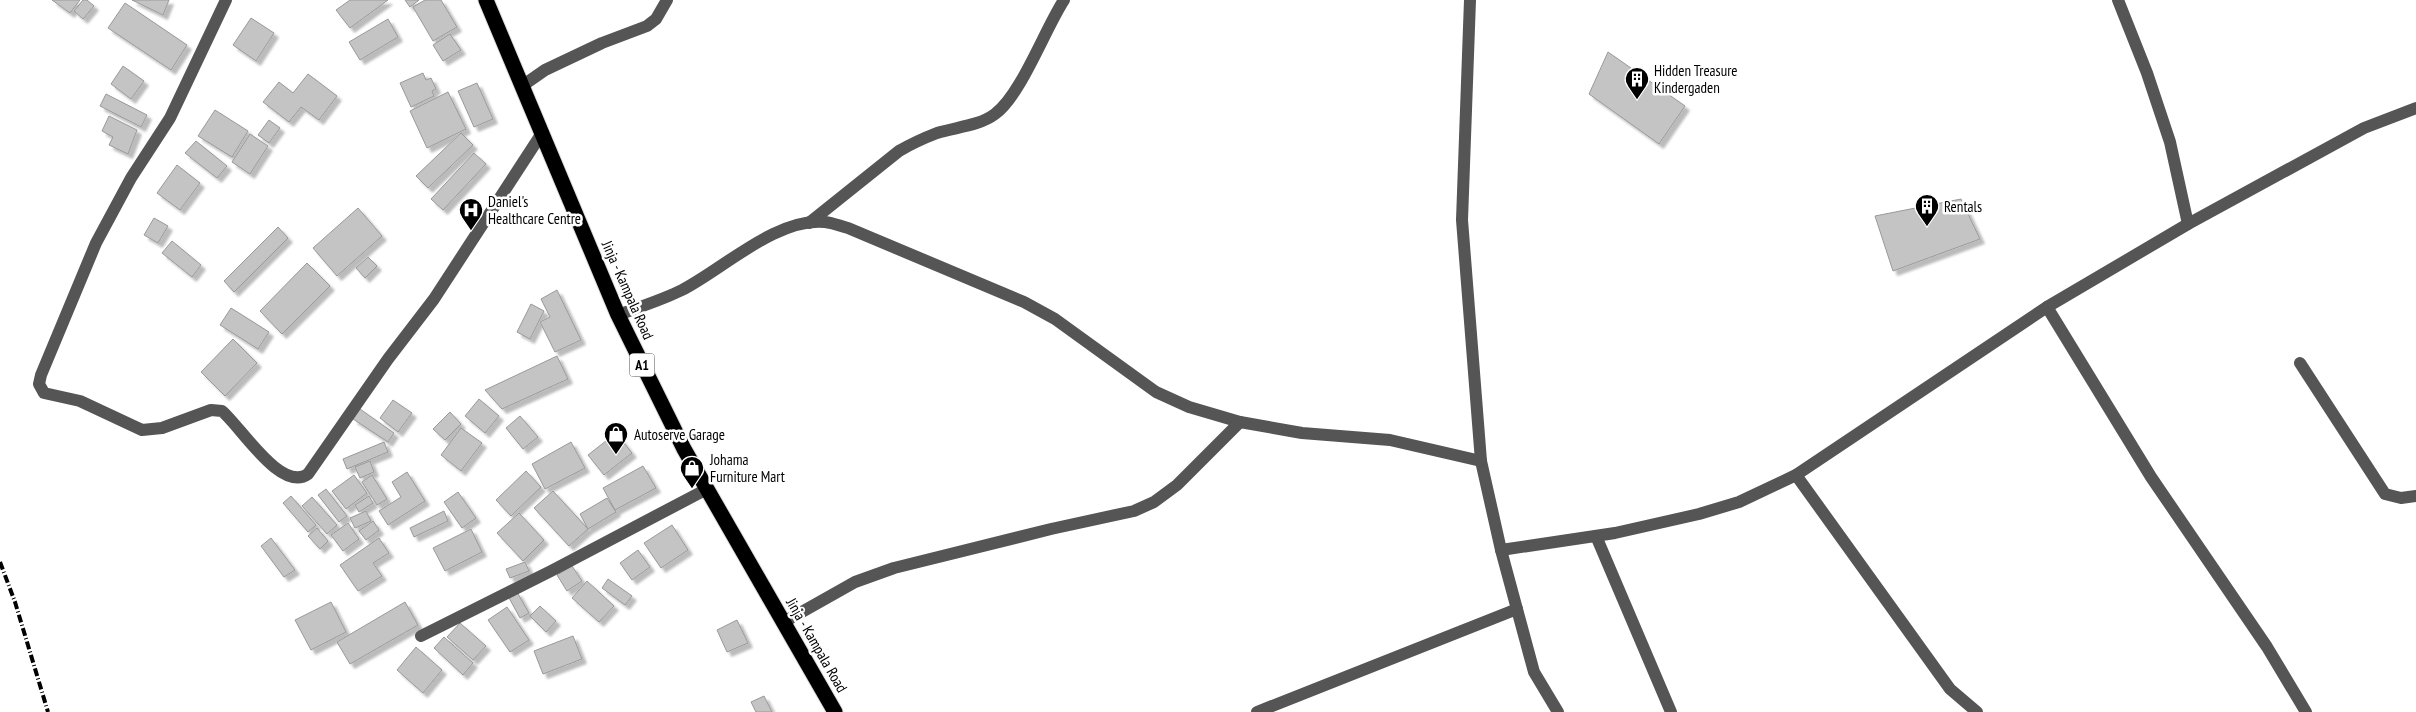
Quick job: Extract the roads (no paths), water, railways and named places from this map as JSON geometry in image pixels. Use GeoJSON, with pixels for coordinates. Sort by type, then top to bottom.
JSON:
{"type":"FeatureCollection","features":[{"type":"Feature","properties":{"kind":"highway","name":"Jinja - Kampala Road"},"geometry":{"type":"LineString","coordinates":[[486,0],[618,315],[684,448],[835,712]]}},
{"type":"Feature","properties":{"kind":"street"},"geometry":{"type":"LineString","coordinates":[[226,0],[170,118],[131,178],[96,243],[41,375],[39,384],[44,393],[80,401],[142,430],[162,428],[211,410],[222,411],[278,472],[292,478],[303,478],[308,474],[388,359],[434,299],[542,133]]}},
{"type":"Feature","properties":{"kind":"street"},"geometry":{"type":"LineString","coordinates":[[522,86],[545,70],[594,47],[647,26],[656,19],[667,0]]}},
{"type":"Feature","properties":{"kind":"street"},"geometry":{"type":"LineString","coordinates":[[809,223],[899,151],[936,134],[980,122],[995,115],[1014,93],[1064,0]]}},
{"type":"Feature","properties":{"kind":"street"},"geometry":{"type":"LineString","coordinates":[[1470,0],[1462,220],[1481,461],[1501,550],[1534,672],[1558,712]]}},
{"type":"Feature","properties":{"kind":"street"},"geometry":{"type":"LineString","coordinates":[[2118,0],[2147,73],[2170,142],[2188,224]]}},
{"type":"Feature","properties":{"kind":"street"},"geometry":{"type":"LineString","coordinates":[[1501,550],[1596,536],[1699,514],[1739,502],[1796,475],[2047,307],[2188,224],[2364,128],[2416,108]]}},
{"type":"Feature","properties":{"kind":"street"},"geometry":{"type":"LineString","coordinates":[[618,315],[680,290],[760,241],[786,229],[809,223],[825,222],[848,228],[1024,302],[1062,324],[1156,392],[1189,407],[1240,422],[1302,433],[1390,440],[1481,461]]}},
{"type":"Feature","properties":{"kind":"street"},"geometry":{"type":"LineString","coordinates":[[2047,307],[2151,477],[2268,647],[2306,712]]}},
{"type":"Feature","properties":{"kind":"street"},"geometry":{"type":"LineString","coordinates":[[2300,363],[2385,494],[2401,498],[2416,496]]}},
{"type":"Feature","properties":{"kind":"street"},"geometry":{"type":"LineString","coordinates":[[784,622],[855,582],[894,568],[1050,529],[1134,511],[1154,502],[1177,485],[1240,422]]}},
{"type":"Feature","properties":{"kind":"street"},"geometry":{"type":"LineString","coordinates":[[1796,475],[1950,690],[1977,712]]}},
{"type":"Feature","properties":{"kind":"street"},"geometry":{"type":"LineString","coordinates":[[420,636],[551,571],[707,489]]}},
{"type":"Feature","properties":{"kind":"street"},"geometry":{"type":"LineString","coordinates":[[1596,536],[1671,712]]}},
{"type":"Feature","properties":{"kind":"street"},"geometry":{"type":"LineString","coordinates":[[1257,712],[1517,609]]}},
{"type":"Feature","properties":{"kind":"railway"},"geometry":{"type":"LineString","coordinates":[[0,562],[15,602],[48,712]]}},
{"type":"Feature","properties":{"kind":"place","name":"Hidden Treasure Kindergaden"},"geometry":{"type":"Point","coordinates":[1637,100]}},
{"type":"Feature","properties":{"kind":"place","name":"Rentals"},"geometry":{"type":"Point","coordinates":[1927,227]}},
{"type":"Feature","properties":{"kind":"place","name":"Daniel's Healthcare Centre"},"geometry":{"type":"Point","coordinates":[471,231]}},
{"type":"Feature","properties":{"kind":"place","name":"Autoserve Garage"},"geometry":{"type":"Point","coordinates":[616,455]}},
{"type":"Feature","properties":{"kind":"place","name":"Johama Furniture Mart"},"geometry":{"type":"Point","coordinates":[692,489]}}]}
